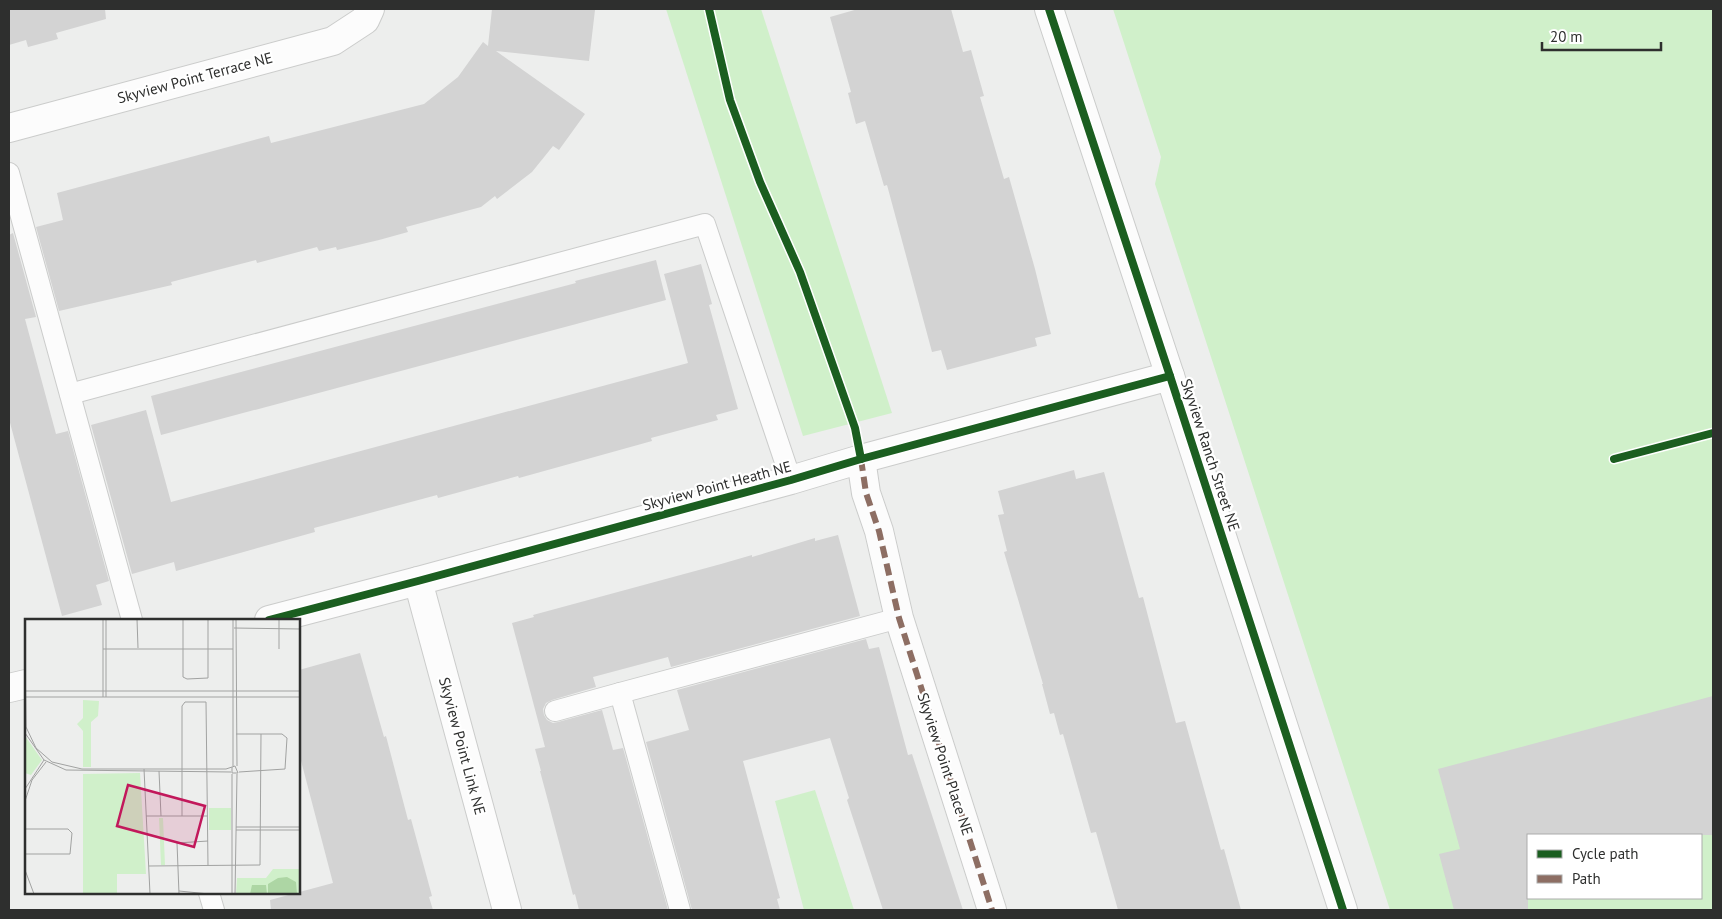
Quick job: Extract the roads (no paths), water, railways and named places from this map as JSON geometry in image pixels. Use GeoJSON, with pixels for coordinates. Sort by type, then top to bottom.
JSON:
{"type":"FeatureCollection","features":[{"type":"Feature","properties":{"kind":"street","name":"Skyview Point Terrace NE"},"geometry":{"type":"LineString","coordinates":[[9,128],[333,41],[365,20],[370,9]]}},
{"type":"Feature","properties":{"kind":"street","name":"Skyview Ranch Street NE"},"geometry":{"type":"LineString","coordinates":[[1049,9],[1343,910]]}},
{"type":"Feature","properties":{"kind":"street","name":"Skyview Point Heath NE"},"geometry":{"type":"LineString","coordinates":[[273,619],[1170,376]]}},
{"type":"Feature","properties":{"kind":"street","name":"Skyview Point Place NE"},"geometry":{"type":"LineString","coordinates":[[861,459],[866,493],[879,532],[899,618],[992,910]]}},
{"type":"Feature","properties":{"kind":"street","name":"Skyview Point Link NE"},"geometry":{"type":"LineString","coordinates":[[418,581],[506,910]]}},
{"type":"Feature","properties":{"kind":"street"},"geometry":{"type":"LineString","coordinates":[[9,688],[25,684]]}},
{"type":"Feature","properties":{"kind":"lane"},"geometry":{"type":"LineString","coordinates":[[9,173],[132,619]]}},
{"type":"Feature","properties":{"kind":"lane"},"geometry":{"type":"LineString","coordinates":[[70,394],[705,224],[790,480]]}},
{"type":"Feature","properties":{"kind":"lane"},"geometry":{"type":"LineString","coordinates":[[555,711],[899,618]]}},
{"type":"Feature","properties":{"kind":"lane"},"geometry":{"type":"LineString","coordinates":[[620,693],[680,910]]}},
{"type":"Feature","properties":{"kind":"lane"},"geometry":{"type":"LineString","coordinates":[[209,894],[214,910]]}}]}
